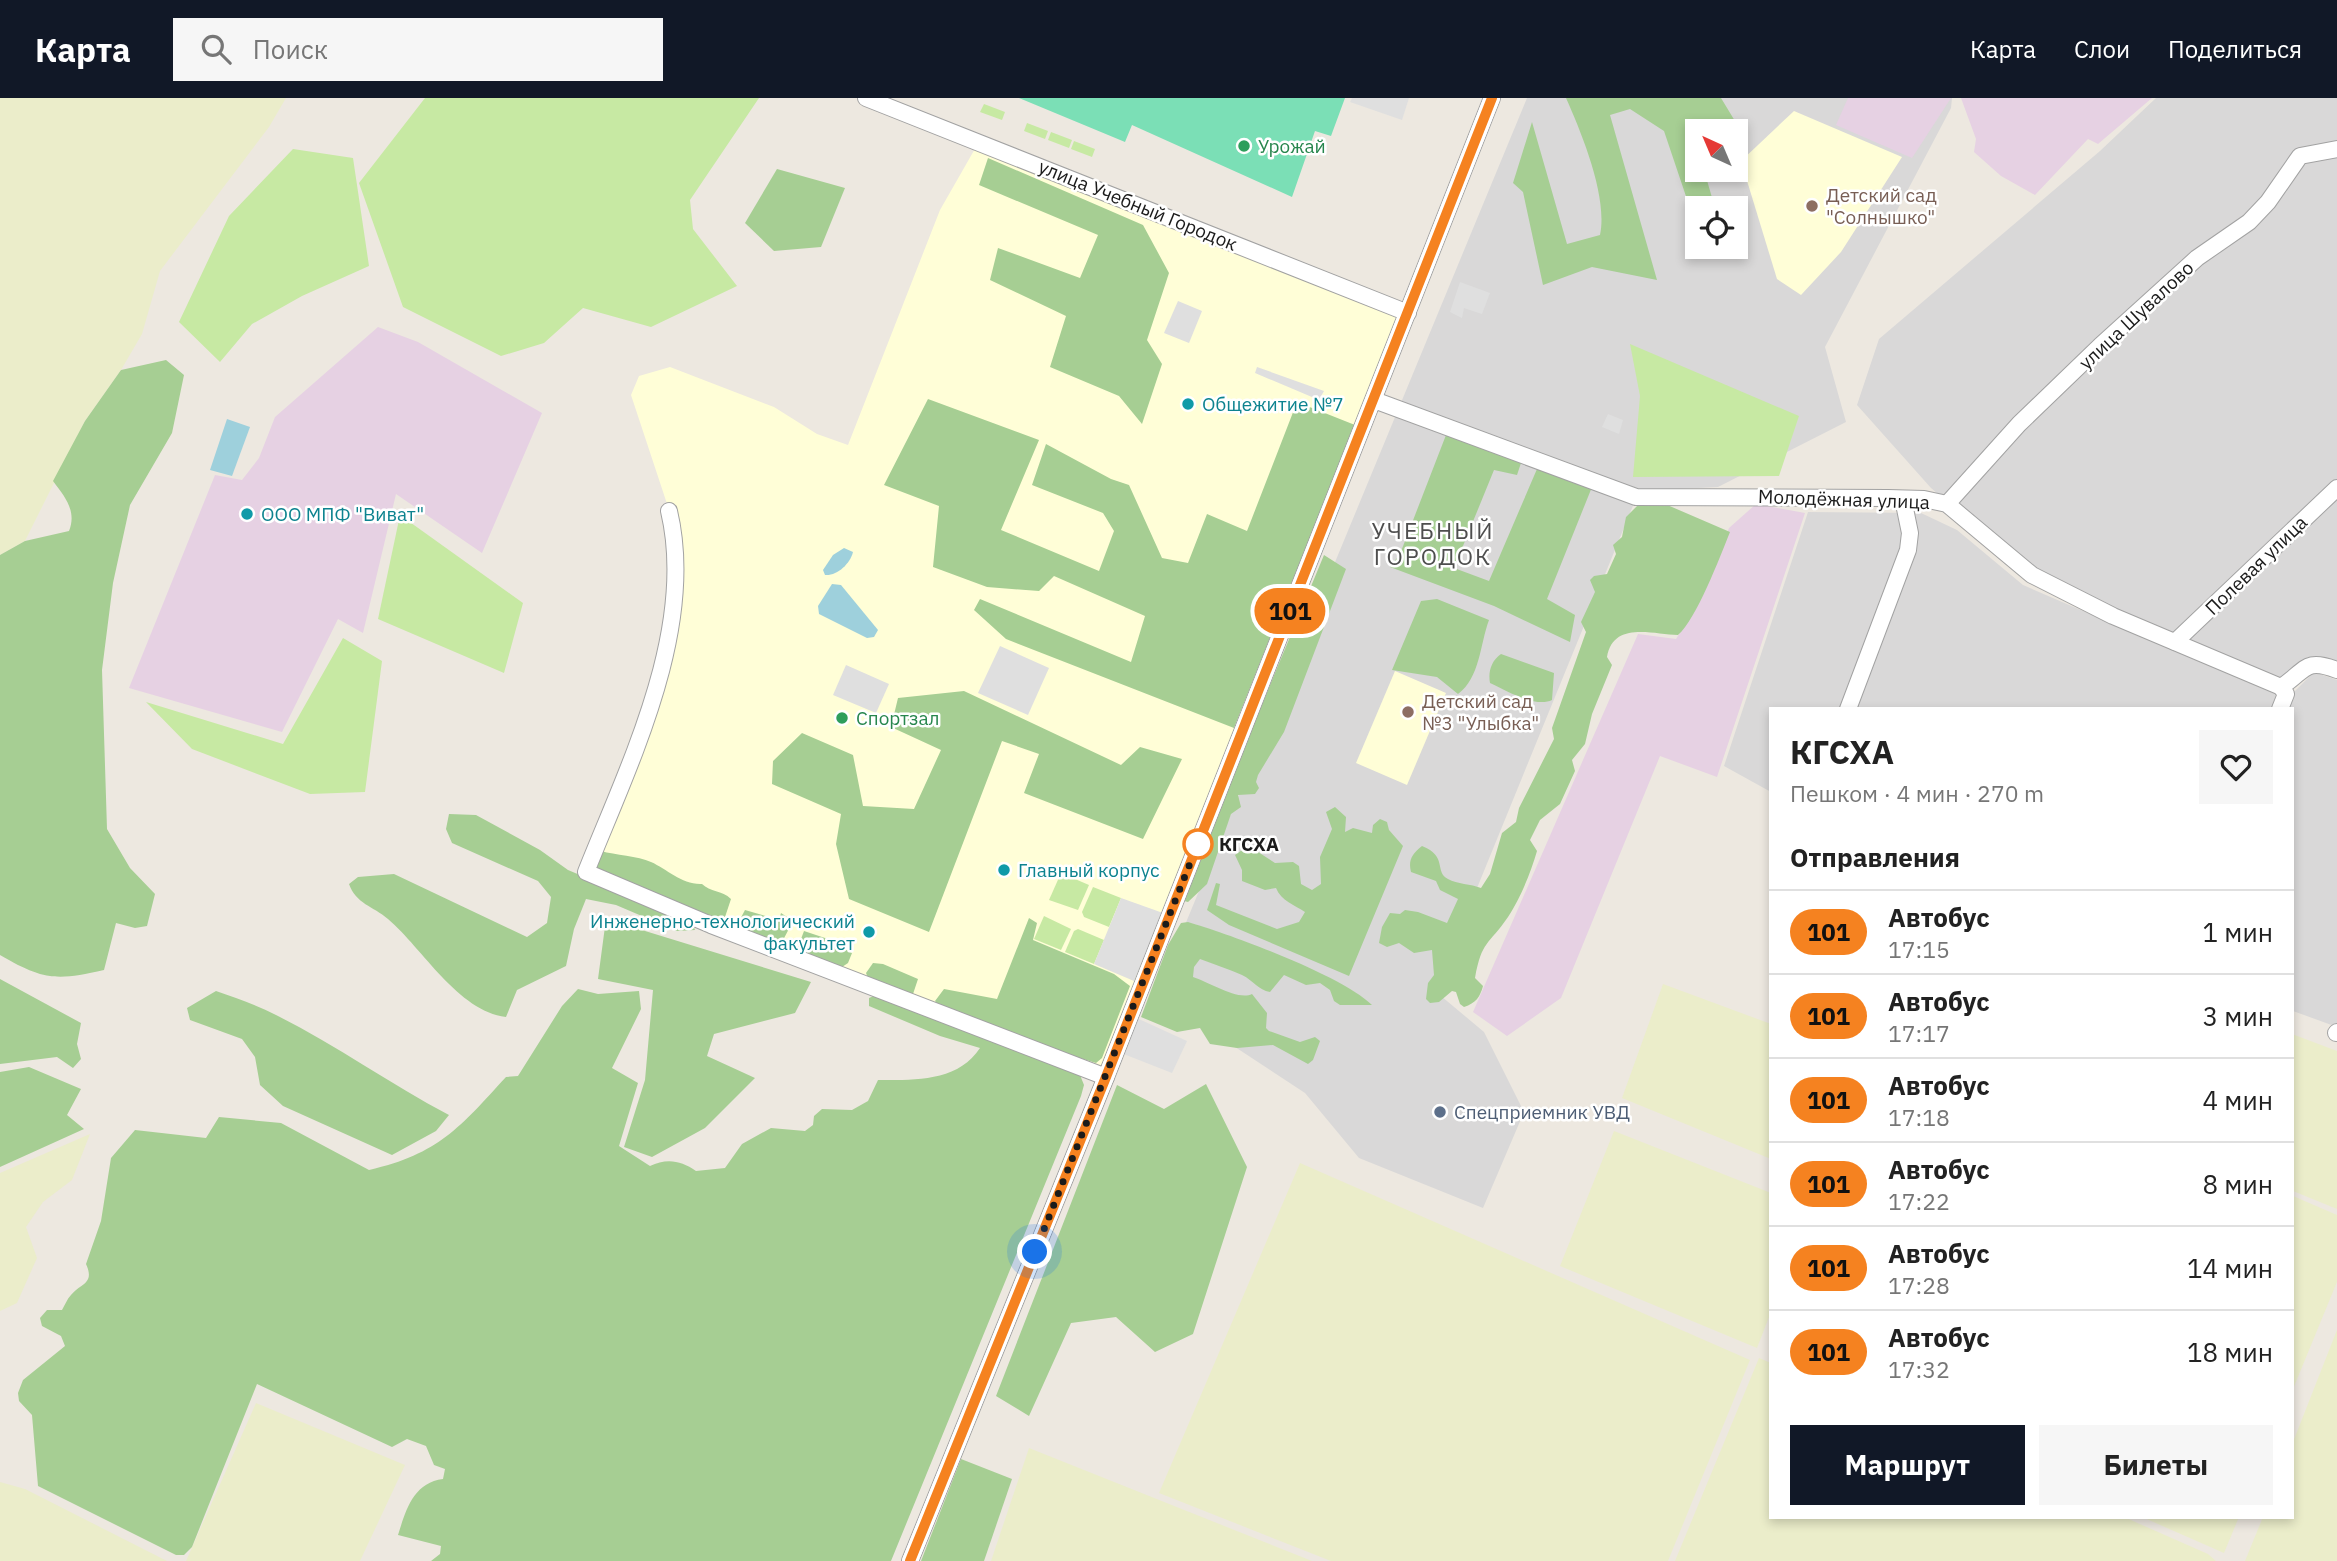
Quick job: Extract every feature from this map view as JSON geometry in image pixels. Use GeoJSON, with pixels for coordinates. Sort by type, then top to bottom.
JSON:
{"type":"FeatureCollection","features":[{"type":"Feature","properties":{"kind":"street","name":"улица Учебный Городок"},"geometry":{"type":"LineString","coordinates":[[866,98],[1408,313]]}},
{"type":"Feature","properties":{"kind":"street"},"geometry":{"type":"LineString","coordinates":[[910,1561],[1106,1077],[1492,98]]}},
{"type":"Feature","properties":{"kind":"street","name":"улица Шувалово"},"geometry":{"type":"LineString","coordinates":[[1947,504],[2020,424],[2100,346],[2197,258],[2249,222],[2268,202],[2300,156],[2337,149]]}},
{"type":"Feature","properties":{"kind":"street","name":"Молодёжная улица"},"geometry":{"type":"LineString","coordinates":[[1374,400],[1636,497],[1903,499],[1947,504],[2032,575],[2175,642],[2281,687]]}},
{"type":"Feature","properties":{"kind":"street","name":"Полевая улица"},"geometry":{"type":"LineString","coordinates":[[2175,642],[2337,488]]}},
{"type":"Feature","properties":{"kind":"street"},"geometry":{"type":"LineString","coordinates":[[1849,707],[1908,550],[1910,533],[1903,499]]}},
{"type":"Feature","properties":{"kind":"street"},"geometry":{"type":"LineString","coordinates":[[669,510],[674,533],[674,590],[665,652],[637,741],[586,872],[710,925],[1106,1077]]}},
{"type":"Feature","properties":{"kind":"street"},"geometry":{"type":"LineString","coordinates":[[2281,707],[2286,694],[2281,687],[2307,664],[2321,663],[2337,670]]}},
{"type":"Feature","properties":{"kind":"shaded area"},"geometry":{"type":"Polygon","coordinates":[[[0,98],[286,98],[269,127],[160,271],[142,334],[121,370],[85,421],[25,541],[0,555],[0,98]]]}},
{"type":"Feature","properties":{"kind":"shaded area"},"geometry":{"type":"Polygon","coordinates":[[[1352,98],[1409,98],[1402,120],[1350,102],[1352,98]]]}},
{"type":"Feature","properties":{"kind":"shaded area"},"geometry":{"type":"Polygon","coordinates":[[[1527,98],[1952,98],[1951,108],[1825,347],[1846,422],[1718,487],[1639,491],[1435,991],[1484,1032],[1524,1112],[1483,1208],[1359,1158],[1305,1093],[1156,995],[1527,98]]]}},
{"type":"Feature","properties":{"kind":"shaded area"},"geometry":{"type":"Polygon","coordinates":[[[1848,98],[1951,98],[1912,158],[1836,125],[1848,98]]]}},
{"type":"Feature","properties":{"kind":"shaded area"},"geometry":{"type":"Polygon","coordinates":[[[1961,98],[2152,98],[2098,144],[2088,139],[2035,195],[2001,176],[1974,152],[1976,139],[1961,98]]]}},
{"type":"Feature","properties":{"kind":"shaded area"},"geometry":{"type":"Polygon","coordinates":[[[2156,98],[2337,98],[2337,668],[2308,657],[2281,683],[2078,593],[2014,558],[1931,488],[1857,405],[1879,339],[2100,151],[2156,98]]]}},
{"type":"Feature","properties":{"kind":"shaded area","name":"Детский сад \"Солнышко\""},"geometry":{"type":"Polygon","coordinates":[[[1794,111],[1902,157],[1841,252],[1801,295],[1777,279],[1747,182],[1748,154],[1794,111]]]}},
{"type":"Feature","properties":{"kind":"shaded area"},"geometry":{"type":"Polygon","coordinates":[[[976,147],[1407,313],[1105,1075],[588,871],[669,644],[677,534],[631,395],[639,376],[670,367],[774,407],[817,434],[848,445],[940,210],[976,147]]]}},
{"type":"Feature","properties":{"kind":"shaded area"},"geometry":{"type":"Polygon","coordinates":[[[1460,282],[1490,293],[1482,314],[1464,308],[1462,318],[1450,312],[1460,282]]]}},
{"type":"Feature","properties":{"kind":"shaded area"},"geometry":{"type":"Polygon","coordinates":[[[1178,301],[1202,311],[1189,343],[1164,333],[1178,301]]]}},
{"type":"Feature","properties":{"kind":"shaded area"},"geometry":{"type":"Polygon","coordinates":[[[378,327],[418,342],[542,413],[482,553],[396,494],[363,633],[338,619],[282,732],[129,688],[215,475],[242,480],[259,458],[275,417],[378,327]]]}},
{"type":"Feature","properties":{"kind":"shaded area"},"geometry":{"type":"Polygon","coordinates":[[[1257,367],[1324,391],[1319,400],[1255,373],[1257,367]]]}},
{"type":"Feature","properties":{"kind":"shaded area"},"geometry":{"type":"Polygon","coordinates":[[[1608,414],[1623,420],[1619,434],[1602,427],[1608,414]]]}},
{"type":"Feature","properties":{"kind":"shaded area"},"geometry":{"type":"Polygon","coordinates":[[[1756,504],[1805,513],[1717,777],[1660,756],[1561,998],[1507,1036],[1473,1012],[1638,634],[1676,639],[1693,613],[1729,528],[1756,504]]]}},
{"type":"Feature","properties":{"kind":"shaded area"},"geometry":{"type":"Polygon","coordinates":[[[1808,512],[1921,513],[1957,530],[2023,585],[2287,699],[2314,672],[2337,680],[2337,1027],[2294,1011],[2294,707],[1769,707],[1769,791],[1724,766],[1808,512]]]}},
{"type":"Feature","properties":{"kind":"shaded area"},"geometry":{"type":"Polygon","coordinates":[[[1000,646],[1049,668],[1028,715],[978,693],[1000,646]]]}},
{"type":"Feature","properties":{"kind":"shaded area"},"geometry":{"type":"Polygon","coordinates":[[[846,665],[889,684],[876,713],[833,695],[846,665]]]}},
{"type":"Feature","properties":{"kind":"shaded area","name":"Детский сад №3 \"Улыбка\""},"geometry":{"type":"Polygon","coordinates":[[[1395,671],[1446,693],[1407,785],[1356,763],[1395,671]]]}},
{"type":"Feature","properties":{"kind":"shaded area"},"geometry":{"type":"Polygon","coordinates":[[[1121,898],[1163,913],[1134,981],[1094,964],[1121,898]]]}},
{"type":"Feature","properties":{"kind":"shaded area"},"geometry":{"type":"Polygon","coordinates":[[[1663,984],[1769,1023],[1769,1158],[1622,1098],[1663,984]]]}},
{"type":"Feature","properties":{"kind":"shaded area"},"geometry":{"type":"Polygon","coordinates":[[[1130,1015],[1187,1041],[1172,1073],[1116,1051],[1130,1015]]]}},
{"type":"Feature","properties":{"kind":"shaded area"},"geometry":{"type":"Polygon","coordinates":[[[2294,1035],[2337,1051],[2337,1209],[2294,1191],[2294,1035]]]}},
{"type":"Feature","properties":{"kind":"shaded area"},"geometry":{"type":"Polygon","coordinates":[[[1614,1131],[1769,1192],[1769,1317],[1757,1348],[1560,1266],[1614,1131]]]}},
{"type":"Feature","properties":{"kind":"shaded area"},"geometry":{"type":"Polygon","coordinates":[[[90,1134],[72,1180],[43,1202],[26,1227],[37,1258],[17,1303],[0,1311],[0,1173],[90,1134]]]}},
{"type":"Feature","properties":{"kind":"shaded area"},"geometry":{"type":"Polygon","coordinates":[[[1300,1163],[1750,1360],[1668,1561],[1331,1561],[1159,1493],[1300,1163]]]}},
{"type":"Feature","properties":{"kind":"shaded area"},"geometry":{"type":"Polygon","coordinates":[[[2294,1196],[2337,1215],[2337,1282],[2294,1387],[2294,1196]]]}},
{"type":"Feature","properties":{"kind":"shaded area"},"geometry":{"type":"Polygon","coordinates":[[[2337,1330],[2337,1561],[2245,1561],[2262,1519],[2294,1519],[2294,1439],[2337,1330]]]}},
{"type":"Feature","properties":{"kind":"shaded area"},"geometry":{"type":"Polygon","coordinates":[[[1759,1358],[1769,1362],[1769,1519],[2129,1519],[2208,1554],[2216,1561],[1675,1561],[1759,1358]]]}},
{"type":"Feature","properties":{"kind":"shaded area"},"geometry":{"type":"Polygon","coordinates":[[[256,1403],[405,1465],[360,1561],[186,1561],[256,1403]]]}},
{"type":"Feature","properties":{"kind":"shaded area"},"geometry":{"type":"Polygon","coordinates":[[[1029,1448],[1312,1561],[991,1561],[1029,1448]]]}},
{"type":"Feature","properties":{"kind":"shaded area"},"geometry":{"type":"Polygon","coordinates":[[[0,1482],[25,1489],[167,1561],[0,1561],[0,1482]]]}},
{"type":"Feature","properties":{"kind":"shaded area"},"geometry":{"type":"Polygon","coordinates":[[[2147,1519],[2238,1519],[2224,1553],[2147,1519]]]}},
{"type":"Feature","properties":{"kind":"green space"},"geometry":{"type":"Polygon","coordinates":[[[425,98],[759,98],[690,200],[693,229],[737,286],[651,327],[583,308],[544,343],[501,356],[403,307],[359,183],[425,98]]]}},
{"type":"Feature","properties":{"kind":"green space","name":"Урожай"},"geometry":{"type":"Polygon","coordinates":[[[1019,98],[1345,98],[1331,136],[1315,131],[1292,197],[1132,125],[1125,142],[1019,98]]]}},
{"type":"Feature","properties":{"kind":"green space"},"geometry":{"type":"Polygon","coordinates":[[[1566,98],[1721,98],[1734,119],[1685,119],[1685,182],[1707,182],[1712,196],[1686,196],[1664,131],[1630,109],[1610,115],[1657,280],[1592,267],[1543,285],[1523,192],[1513,183],[1532,122],[1567,244],[1600,235],[1597,184],[1586,147],[1566,98]]]}},
{"type":"Feature","properties":{"kind":"green space"},"geometry":{"type":"Polygon","coordinates":[[[984,104],[1005,112],[1002,120],[980,112],[984,104]]]}},
{"type":"Feature","properties":{"kind":"green space"},"geometry":{"type":"Polygon","coordinates":[[[1027,123],[1048,131],[1045,139],[1024,131],[1027,123]]]}},
{"type":"Feature","properties":{"kind":"green space"},"geometry":{"type":"Polygon","coordinates":[[[1051,132],[1072,140],[1069,148],[1048,140],[1051,132]]]}},
{"type":"Feature","properties":{"kind":"green space"},"geometry":{"type":"Polygon","coordinates":[[[1074,141],[1095,149],[1092,157],[1071,149],[1074,141]]]}},
{"type":"Feature","properties":{"kind":"green space"},"geometry":{"type":"Polygon","coordinates":[[[293,149],[353,158],[369,266],[302,296],[252,324],[220,362],[179,322],[229,216],[293,149]]]}},
{"type":"Feature","properties":{"kind":"green space"},"geometry":{"type":"Polygon","coordinates":[[[988,158],[1143,225],[1169,273],[1147,340],[1162,364],[1142,424],[1119,396],[1050,367],[1066,316],[990,280],[998,248],[1080,278],[1098,235],[979,185],[988,158]]]}},
{"type":"Feature","properties":{"kind":"green space"},"geometry":{"type":"Polygon","coordinates":[[[777,169],[845,188],[821,247],[774,251],[745,223],[777,169]]]}},
{"type":"Feature","properties":{"kind":"green space"},"geometry":{"type":"Polygon","coordinates":[[[1630,344],[1799,416],[1779,476],[1633,477],[1640,396],[1630,344]]]}},
{"type":"Feature","properties":{"kind":"green space"},"geometry":{"type":"Polygon","coordinates":[[[166,360],[184,375],[172,433],[130,505],[113,583],[102,670],[107,829],[130,868],[155,894],[147,926],[135,928],[116,923],[104,970],[61,977],[39,974],[0,955],[0,555],[25,541],[69,531],[71,511],[53,481],[85,421],[121,370],[166,360]]]}},
{"type":"Feature","properties":{"kind":"green space"},"geometry":{"type":"Polygon","coordinates":[[[928,399],[1039,440],[1001,530],[1099,571],[1114,531],[1103,513],[1032,485],[1046,444],[1111,479],[1129,485],[1162,558],[1188,563],[1207,514],[1247,531],[1297,402],[1355,425],[1234,728],[1006,639],[974,610],[980,599],[1131,662],[1145,616],[1054,576],[1039,591],[987,587],[933,567],[939,506],[884,485],[928,399]]]}},
{"type":"Feature","properties":{"kind":"green space"},"geometry":{"type":"Polygon","coordinates":[[[1446,435],[1522,460],[1517,475],[1494,470],[1454,568],[1489,581],[1537,469],[1592,487],[1547,599],[1575,615],[1570,642],[1494,606],[1390,567],[1400,554],[1446,435]]]}},
{"type":"Feature","properties":{"kind":"green space"},"geometry":{"type":"Polygon","coordinates":[[[1639,504],[1665,504],[1730,532],[1714,572],[1692,616],[1678,635],[1635,632],[1617,638],[1611,646],[1607,657],[1612,665],[1592,714],[1585,744],[1572,760],[1575,771],[1560,804],[1540,820],[1530,840],[1537,851],[1525,885],[1508,917],[1480,957],[1475,978],[1483,986],[1480,993],[1464,1007],[1460,1004],[1456,992],[1452,991],[1439,1002],[1430,1003],[1426,999],[1428,983],[1434,975],[1432,950],[1414,953],[1399,943],[1387,947],[1379,943],[1382,927],[1390,913],[1400,914],[1405,910],[1447,923],[1458,899],[1440,890],[1436,881],[1411,872],[1412,858],[1422,846],[1435,854],[1444,876],[1452,881],[1481,888],[1490,874],[1502,833],[1516,822],[1519,808],[1554,739],[1552,728],[1586,632],[1581,622],[1595,592],[1590,580],[1594,576],[1607,574],[1616,554],[1613,545],[1622,537],[1626,517],[1639,504]]]}},
{"type":"Feature","properties":{"kind":"green space"},"geometry":{"type":"Polygon","coordinates":[[[400,515],[523,603],[504,673],[378,619],[400,515]]]}},
{"type":"Feature","properties":{"kind":"green space"},"geometry":{"type":"Polygon","coordinates":[[[1324,555],[1346,569],[1284,732],[1258,775],[1256,782],[1259,788],[1255,794],[1238,795],[1241,807],[1231,814],[1207,884],[1188,902],[1184,901],[1182,897],[1324,555]]]}},
{"type":"Feature","properties":{"kind":"green space"},"geometry":{"type":"Polygon","coordinates":[[[1437,599],[1489,620],[1475,670],[1458,694],[1437,677],[1392,670],[1421,601],[1437,599]]]}},
{"type":"Feature","properties":{"kind":"green space"},"geometry":{"type":"Polygon","coordinates":[[[343,638],[382,661],[365,792],[310,794],[192,749],[146,702],[283,744],[343,638]]]}},
{"type":"Feature","properties":{"kind":"green space"},"geometry":{"type":"Polygon","coordinates":[[[1501,654],[1554,673],[1552,700],[1530,700],[1490,683],[1491,667],[1501,654]]]}},
{"type":"Feature","properties":{"kind":"green space"},"geometry":{"type":"Polygon","coordinates":[[[964,691],[1121,765],[1140,747],[1182,759],[1143,839],[1024,793],[1039,754],[1002,741],[929,932],[849,899],[836,844],[841,814],[772,784],[773,761],[802,733],[853,755],[863,806],[914,809],[941,750],[891,727],[898,698],[964,691]]]}},
{"type":"Feature","properties":{"kind":"green space"},"geometry":{"type":"Polygon","coordinates":[[[1335,807],[1346,817],[1345,832],[1353,828],[1372,833],[1373,825],[1380,819],[1387,822],[1389,830],[1403,846],[1349,976],[1229,925],[1207,910],[1216,883],[1220,884],[1216,905],[1277,929],[1299,922],[1305,912],[1285,899],[1276,888],[1265,890],[1242,881],[1242,870],[1235,855],[1242,850],[1246,853],[1255,850],[1275,863],[1293,862],[1299,866],[1301,884],[1312,890],[1321,884],[1320,857],[1332,829],[1326,812],[1335,807]]]}},
{"type":"Feature","properties":{"kind":"green space"},"geometry":{"type":"Polygon","coordinates":[[[449,814],[476,815],[540,850],[568,870],[692,922],[695,930],[677,931],[616,905],[586,899],[574,929],[566,966],[517,990],[506,1017],[489,1012],[457,991],[388,919],[356,896],[349,884],[358,877],[394,874],[527,937],[547,923],[551,897],[538,881],[452,843],[446,829],[449,814]]]}},
{"type":"Feature","properties":{"kind":"green space"},"geometry":{"type":"Polygon","coordinates":[[[601,851],[646,860],[681,879],[702,884],[724,894],[731,899],[725,917],[720,922],[596,871],[594,861],[601,851]]]}},
{"type":"Feature","properties":{"kind":"green space"},"geometry":{"type":"Polygon","coordinates":[[[1061,873],[1089,885],[1078,910],[1049,900],[1061,873]]]}},
{"type":"Feature","properties":{"kind":"green space"},"geometry":{"type":"Polygon","coordinates":[[[1093,887],[1121,898],[1109,927],[1084,917],[1082,912],[1093,887]]]}},
{"type":"Feature","properties":{"kind":"green space"},"geometry":{"type":"Polygon","coordinates":[[[745,910],[779,920],[781,913],[793,921],[781,944],[736,927],[745,910]]]}},
{"type":"Feature","properties":{"kind":"green space"},"geometry":{"type":"Polygon","coordinates":[[[1044,916],[1071,929],[1061,950],[1034,939],[1044,916]]]}},
{"type":"Feature","properties":{"kind":"green space"},"geometry":{"type":"Polygon","coordinates":[[[1029,918],[1037,923],[1033,940],[1114,974],[1130,986],[1102,1058],[1096,1063],[1080,1058],[1075,1061],[939,1006],[935,1001],[944,989],[997,999],[1029,918]]]}},
{"type":"Feature","properties":{"kind":"green space"},"geometry":{"type":"Polygon","coordinates":[[[606,919],[811,982],[795,1013],[714,1034],[707,1056],[755,1078],[705,1128],[652,1157],[624,1147],[645,1080],[653,990],[598,979],[606,919]]]}},
{"type":"Feature","properties":{"kind":"green space"},"geometry":{"type":"Polygon","coordinates":[[[1188,922],[1231,936],[1312,969],[1357,993],[1372,1005],[1340,1005],[1334,1001],[1330,990],[1320,983],[1306,985],[1284,975],[1270,992],[1266,991],[1242,975],[1200,959],[1194,967],[1193,977],[1231,993],[1252,994],[1267,1013],[1266,1028],[1269,1031],[1300,1042],[1315,1037],[1320,1041],[1313,1060],[1308,1064],[1273,1045],[1237,1048],[1210,1044],[1200,1028],[1177,1032],[1141,1017],[1168,945],[1181,923],[1188,922]]]}},
{"type":"Feature","properties":{"kind":"green space"},"geometry":{"type":"Polygon","coordinates":[[[1078,929],[1104,940],[1094,964],[1065,952],[1074,931],[1078,929]]]}},
{"type":"Feature","properties":{"kind":"green space"},"geometry":{"type":"Polygon","coordinates":[[[804,931],[828,939],[852,953],[848,963],[842,967],[801,954],[798,947],[804,931]]]}},
{"type":"Feature","properties":{"kind":"green space"},"geometry":{"type":"Polygon","coordinates":[[[873,963],[883,964],[918,979],[913,994],[868,978],[866,973],[873,963]]]}},
{"type":"Feature","properties":{"kind":"green space"},"geometry":{"type":"Polygon","coordinates":[[[0,979],[81,1023],[77,1044],[81,1059],[73,1068],[57,1057],[0,1064],[0,979]]]}},
{"type":"Feature","properties":{"kind":"green space"},"geometry":{"type":"Polygon","coordinates":[[[578,989],[598,994],[639,991],[641,1009],[612,1068],[638,1083],[619,1146],[650,1166],[668,1161],[685,1164],[696,1171],[725,1168],[742,1144],[771,1128],[805,1131],[813,1125],[814,1116],[822,1109],[852,1110],[868,1101],[878,1080],[920,1079],[948,1073],[971,1059],[980,1048],[940,1036],[869,1006],[869,998],[876,995],[1080,1075],[1084,1085],[1081,1096],[891,1561],[431,1561],[440,1554],[441,1546],[398,1535],[412,1499],[424,1486],[443,1479],[445,1469],[434,1465],[426,1446],[407,1439],[392,1447],[257,1384],[192,1547],[184,1555],[176,1555],[38,1486],[32,1415],[19,1401],[18,1393],[23,1380],[65,1346],[61,1336],[42,1326],[40,1318],[47,1310],[62,1310],[75,1291],[88,1279],[86,1264],[101,1221],[111,1158],[135,1130],[206,1138],[219,1117],[281,1123],[369,1170],[393,1163],[431,1147],[461,1124],[506,1077],[518,1076],[562,1006],[578,989]]]}},
{"type":"Feature","properties":{"kind":"green space"},"geometry":{"type":"Polygon","coordinates":[[[216,991],[261,1008],[298,1027],[449,1115],[436,1131],[392,1155],[283,1106],[260,1085],[255,1057],[242,1039],[190,1020],[187,1008],[216,991]]]}},
{"type":"Feature","properties":{"kind":"green space"},"geometry":{"type":"Polygon","coordinates":[[[29,1067],[81,1089],[67,1115],[84,1129],[0,1167],[0,1072],[29,1067]]]}},
{"type":"Feature","properties":{"kind":"green space"},"geometry":{"type":"Polygon","coordinates":[[[1206,1084],[1247,1167],[1193,1334],[1155,1352],[1116,1317],[1071,1323],[1029,1416],[996,1396],[1117,1085],[1164,1109],[1206,1084]]]}},
{"type":"Feature","properties":{"kind":"green space"},"geometry":{"type":"Polygon","coordinates":[[[961,1459],[1012,1479],[984,1561],[921,1561],[961,1459]]]}},
{"type":"Feature","properties":{"kind":"water"},"geometry":{"type":"Polygon","coordinates":[[[227,419],[250,427],[232,476],[210,470],[227,419]]]}},
{"type":"Feature","properties":{"kind":"water"},"geometry":{"type":"Polygon","coordinates":[[[844,548],[853,552],[849,561],[838,571],[825,575],[823,570],[833,555],[844,548]]]}},
{"type":"Feature","properties":{"kind":"water"},"geometry":{"type":"Polygon","coordinates":[[[832,584],[841,585],[878,630],[874,637],[867,638],[819,614],[818,606],[832,584]]]}},
{"type":"Feature","properties":{"kind":"bus line","name":"101"},"geometry":{"type":"LineString","coordinates":[[910,1561],[1106,1077],[1492,98]]}},
{"type":"Feature","properties":{"kind":"place","name":"Урожай"},"geometry":{"type":"Point","coordinates":[1244,146]}},
{"type":"Feature","properties":{"kind":"place","name":"Детский сад \"Солнышко\""},"geometry":{"type":"Point","coordinates":[1812,206]}},
{"type":"Feature","properties":{"kind":"place","name":"Общежитие №7"},"geometry":{"type":"Point","coordinates":[1188,404]}},
{"type":"Feature","properties":{"kind":"place","name":"ООО МПФ \"Виват\""},"geometry":{"type":"Point","coordinates":[247,514]}},
{"type":"Feature","properties":{"kind":"place","name":"Детский сад №3 \"Улыбка\""},"geometry":{"type":"Point","coordinates":[1408,712]}},
{"type":"Feature","properties":{"kind":"place","name":"Спортзал"},"geometry":{"type":"Point","coordinates":[842,718]}},
{"type":"Feature","properties":{"kind":"place","name":"КГСХА"},"geometry":{"type":"Point","coordinates":[1198,844]}},
{"type":"Feature","properties":{"kind":"place","name":"Главный корпус"},"geometry":{"type":"Point","coordinates":[1004,870]}},
{"type":"Feature","properties":{"kind":"place","name":"Инженерно-технологический факультет"},"geometry":{"type":"Point","coordinates":[869,932]}},
{"type":"Feature","properties":{"kind":"place","name":"Спецприемник УВД"},"geometry":{"type":"Point","coordinates":[1440,1112]}},
{"type":"Feature","properties":{"kind":"district","name":"УЧЕБНЫЙ ГОРОДОК"},"geometry":{"type":"Point","coordinates":[1433,544]}},
{"type":"Feature","properties":{"kind":"route"},"geometry":{"type":"LineString","coordinates":[[1035,1252],[1199,841],[1198,844]]}}]}
